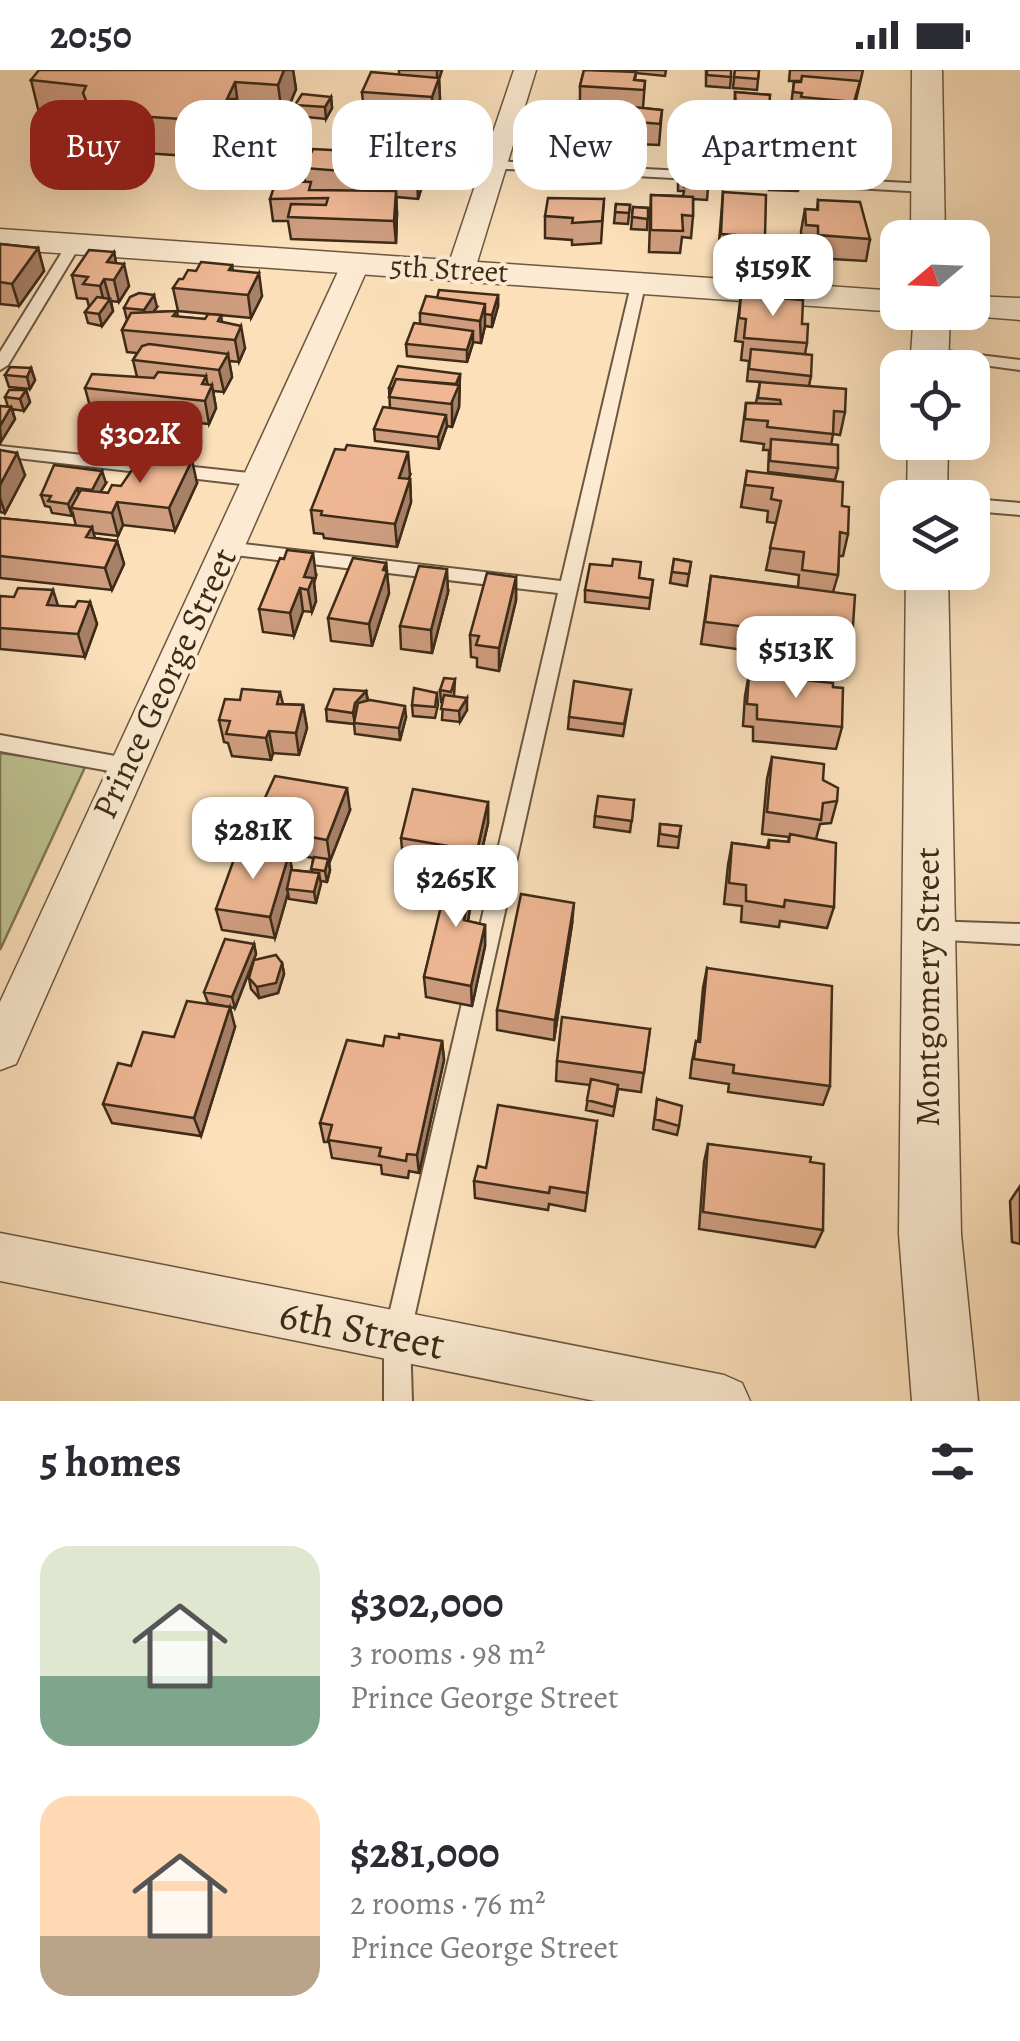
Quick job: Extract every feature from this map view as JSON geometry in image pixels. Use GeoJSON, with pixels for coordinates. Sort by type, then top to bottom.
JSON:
{"type":"FeatureCollection","features":[{"type":"Feature","properties":{"kind":"street"},"geometry":{"type":"LineString","coordinates":[[461,269],[525,70]]}},
{"type":"Feature","properties":{"kind":"street"},"geometry":{"type":"LineString","coordinates":[[927,70],[928,220]]}},
{"type":"Feature","properties":{"kind":"street","name":"5th Street"},"geometry":{"type":"LineString","coordinates":[[0,239],[880,301]]}},
{"type":"Feature","properties":{"kind":"street","name":"Prince George Street"},"geometry":{"type":"LineString","coordinates":[[0,1050],[356,264]]}},
{"type":"Feature","properties":{"kind":"street"},"geometry":{"type":"LineString","coordinates":[[990,308],[1020,309]]}},
{"type":"Feature","properties":{"kind":"street","name":"Montgomery Street"},"geometry":{"type":"LineString","coordinates":[[926,590],[930,1234],[944,1401]]}},
{"type":"Feature","properties":{"kind":"street","name":"6th Street"},"geometry":{"type":"LineString","coordinates":[[0,1257],[724,1401]]}},
{"type":"Feature","properties":{"kind":"lane"},"geometry":{"type":"LineString","coordinates":[[494,165],[927,188]]}},
{"type":"Feature","properties":{"kind":"lane"},"geometry":{"type":"LineString","coordinates":[[0,365],[74,244]]}},
{"type":"Feature","properties":{"kind":"lane"},"geometry":{"type":"LineString","coordinates":[[398,1401],[397,1336],[638,281]]}},
{"type":"Feature","properties":{"kind":"lane"},"geometry":{"type":"LineString","coordinates":[[990,363],[1020,364]]}},
{"type":"Feature","properties":{"kind":"lane"},"geometry":{"type":"LineString","coordinates":[[0,451],[258,480]]}},
{"type":"Feature","properties":{"kind":"lane"},"geometry":{"type":"LineString","coordinates":[[990,506],[1020,509]]}},
{"type":"Feature","properties":{"kind":"lane"},"geometry":{"type":"LineString","coordinates":[[226,548],[567,588]]}},
{"type":"Feature","properties":{"kind":"lane"},"geometry":{"type":"LineString","coordinates":[[0,744],[126,766]]}},
{"type":"Feature","properties":{"kind":"lane"},"geometry":{"type":"LineString","coordinates":[[926,930],[1020,934]]}},
{"type":"Feature","properties":{"kind":"green space"},"geometry":{"type":"Polygon","coordinates":[[[0,753],[86,765],[0,950],[0,753]]]}},
{"type":"Feature","properties":{"kind":"building"},"geometry":{"type":"Polygon","coordinates":[[[39,70],[284,70],[278,85],[235,82],[227,99],[236,100],[175,100],[175,119],[155,117],[155,100],[86,100],[86,86],[31,80],[39,70]]]}},
{"type":"Feature","properties":{"kind":"building"},"geometry":{"type":"Polygon","coordinates":[[[584,70],[636,72],[634,80],[645,81],[644,90],[580,86],[584,70]]]}},
{"type":"Feature","properties":{"kind":"building"},"geometry":{"type":"Polygon","coordinates":[[[707,70],[731,70],[731,77],[707,75],[707,70]]]}},
{"type":"Feature","properties":{"kind":"building"},"geometry":{"type":"Polygon","coordinates":[[[735,70],[759,70],[758,79],[734,77],[735,70]]]}},
{"type":"Feature","properties":{"kind":"building"},"geometry":{"type":"Polygon","coordinates":[[[371,72],[439,78],[432,97],[362,92],[371,72]]]}},
{"type":"Feature","properties":{"kind":"building"},"geometry":{"type":"Polygon","coordinates":[[[802,76],[860,81],[855,100],[801,97],[802,93],[793,92],[794,82],[801,82],[802,76]]]}},
{"type":"Feature","properties":{"kind":"building"},"geometry":{"type":"Polygon","coordinates":[[[735,92],[770,95],[770,100],[736,100],[735,92]]]}},
{"type":"Feature","properties":{"kind":"building"},"geometry":{"type":"Polygon","coordinates":[[[302,94],[331,97],[325,107],[312,106],[312,100],[298,100],[302,94]]]}},
{"type":"Feature","properties":{"kind":"building"},"geometry":{"type":"Polygon","coordinates":[[[647,108],[662,110],[660,124],[647,123],[647,108]]]}},
{"type":"Feature","properties":{"kind":"building"},"geometry":{"type":"Polygon","coordinates":[[[332,150],[332,170],[312,169],[312,151],[332,150]]]}},
{"type":"Feature","properties":{"kind":"building"},"geometry":{"type":"Polygon","coordinates":[[[273,190],[396,191],[394,221],[288,217],[291,204],[326,205],[328,198],[270,199],[273,190]]]}},
{"type":"Feature","properties":{"kind":"building"},"geometry":{"type":"Polygon","coordinates":[[[723,192],[766,195],[765,237],[721,234],[723,192]]]}},
{"type":"Feature","properties":{"kind":"building"},"geometry":{"type":"Polygon","coordinates":[[[651,195],[693,197],[693,216],[682,215],[683,231],[651,230],[651,195]]]}},
{"type":"Feature","properties":{"kind":"building"},"geometry":{"type":"Polygon","coordinates":[[[548,198],[604,199],[602,221],[572,223],[573,218],[545,216],[548,198]]]}},
{"type":"Feature","properties":{"kind":"building"},"geometry":{"type":"Polygon","coordinates":[[[818,200],[860,202],[870,239],[818,235],[818,226],[806,225],[805,209],[818,210],[818,200]]]}},
{"type":"Feature","properties":{"kind":"building"},"geometry":{"type":"Polygon","coordinates":[[[616,204],[630,205],[629,213],[615,212],[616,204]]]}},
{"type":"Feature","properties":{"kind":"building"},"geometry":{"type":"Polygon","coordinates":[[[633,207],[648,208],[648,219],[632,217],[633,207]]]}},
{"type":"Feature","properties":{"kind":"building"},"geometry":{"type":"Polygon","coordinates":[[[0,244],[38,248],[12,284],[0,282],[0,244]]]}},
{"type":"Feature","properties":{"kind":"building"},"geometry":{"type":"Polygon","coordinates":[[[89,250],[114,252],[107,262],[124,264],[114,280],[104,279],[100,286],[83,284],[88,277],[72,275],[89,250]]]}},
{"type":"Feature","properties":{"kind":"building"},"geometry":{"type":"Polygon","coordinates":[[[201,262],[259,273],[248,295],[173,288],[188,270],[196,271],[201,262]]]}},
{"type":"Feature","properties":{"kind":"building"},"geometry":{"type":"Polygon","coordinates":[[[439,290],[498,295],[492,315],[485,314],[485,304],[437,298],[439,290]]]}},
{"type":"Feature","properties":{"kind":"building"},"geometry":{"type":"Polygon","coordinates":[[[139,293],[154,295],[144,310],[124,308],[130,297],[139,293]]]}},
{"type":"Feature","properties":{"kind":"building"},"geometry":{"type":"Polygon","coordinates":[[[741,295],[803,300],[802,324],[808,324],[807,343],[744,338],[746,319],[739,318],[741,295]]]}},
{"type":"Feature","properties":{"kind":"building"},"geometry":{"type":"Polygon","coordinates":[[[426,296],[485,304],[480,321],[420,313],[426,296]]]}},
{"type":"Feature","properties":{"kind":"building"},"geometry":{"type":"Polygon","coordinates":[[[97,297],[110,299],[99,314],[85,312],[97,297]]]}},
{"type":"Feature","properties":{"kind":"building"},"geometry":{"type":"Polygon","coordinates":[[[177,311],[173,316],[205,319],[208,314],[221,315],[218,321],[241,326],[235,340],[122,330],[131,313],[177,311]]]}},
{"type":"Feature","properties":{"kind":"building"},"geometry":{"type":"Polygon","coordinates":[[[414,323],[473,331],[467,350],[406,344],[414,323]]]}},
{"type":"Feature","properties":{"kind":"building"},"geometry":{"type":"Polygon","coordinates":[[[142,346],[228,354],[219,370],[133,360],[142,346]]]}},
{"type":"Feature","properties":{"kind":"building"},"geometry":{"type":"Polygon","coordinates":[[[751,349],[812,355],[811,376],[749,369],[751,349]]]}},
{"type":"Feature","properties":{"kind":"building"},"geometry":{"type":"Polygon","coordinates":[[[398,366],[460,374],[456,384],[396,379],[389,388],[398,366]]]}},
{"type":"Feature","properties":{"kind":"building"},"geometry":{"type":"Polygon","coordinates":[[[10,367],[31,368],[27,377],[5,375],[10,367]]]}},
{"type":"Feature","properties":{"kind":"building"},"geometry":{"type":"Polygon","coordinates":[[[158,372],[206,376],[202,384],[212,385],[205,401],[85,388],[92,374],[154,378],[158,372]]]}},
{"type":"Feature","properties":{"kind":"building"},"geometry":{"type":"Polygon","coordinates":[[[396,379],[459,385],[451,404],[389,397],[396,379]]]}},
{"type":"Feature","properties":{"kind":"building"},"geometry":{"type":"Polygon","coordinates":[[[760,382],[846,389],[845,412],[834,411],[833,434],[767,427],[768,421],[745,419],[746,403],[781,404],[780,400],[758,398],[760,382]]]}},
{"type":"Feature","properties":{"kind":"building"},"geometry":{"type":"Polygon","coordinates":[[[9,390],[26,390],[20,399],[5,397],[9,390]]]}},
{"type":"Feature","properties":{"kind":"building"},"geometry":{"type":"Polygon","coordinates":[[[0,406],[11,407],[0,426],[0,406]]]}},
{"type":"Feature","properties":{"kind":"building"},"geometry":{"type":"Polygon","coordinates":[[[159,407],[171,408],[168,414],[197,419],[189,435],[94,424],[102,409],[156,413],[159,407]]]}},
{"type":"Feature","properties":{"kind":"building"},"geometry":{"type":"Polygon","coordinates":[[[383,407],[446,415],[438,437],[374,429],[383,407]]]}},
{"type":"Feature","properties":{"kind":"building"},"geometry":{"type":"Polygon","coordinates":[[[771,439],[838,445],[838,468],[770,461],[771,439]]]}},
{"type":"Feature","properties":{"kind":"building"},"geometry":{"type":"Polygon","coordinates":[[[347,445],[408,452],[399,478],[410,479],[395,524],[321,515],[322,511],[311,510],[335,449],[345,450],[347,445]]]}},
{"type":"Feature","properties":{"kind":"building"},"geometry":{"type":"Polygon","coordinates":[[[0,450],[17,453],[0,485],[0,450]]]}},
{"type":"Feature","properties":{"kind":"building"},"geometry":{"type":"Polygon","coordinates":[[[142,455],[192,460],[169,508],[117,502],[112,513],[71,508],[81,490],[108,493],[112,485],[121,486],[142,455]]]}},
{"type":"Feature","properties":{"kind":"building"},"geometry":{"type":"Polygon","coordinates":[[[54,465],[102,471],[92,490],[77,488],[68,504],[48,501],[51,496],[41,495],[54,465]]]}},
{"type":"Feature","properties":{"kind":"building"},"geometry":{"type":"Polygon","coordinates":[[[747,471],[843,482],[842,506],[849,507],[848,534],[840,532],[838,575],[802,570],[804,552],[770,548],[781,501],[771,499],[773,488],[745,485],[747,471]]]}},
{"type":"Feature","properties":{"kind":"building"},"geometry":{"type":"Polygon","coordinates":[[[0,518],[92,527],[86,537],[117,541],[105,568],[0,556],[0,518]]]}},
{"type":"Feature","properties":{"kind":"building"},"geometry":{"type":"Polygon","coordinates":[[[287,550],[313,553],[304,577],[313,578],[308,590],[300,588],[290,613],[259,609],[280,558],[284,559],[287,550]]]}},
{"type":"Feature","properties":{"kind":"building"},"geometry":{"type":"Polygon","coordinates":[[[353,558],[386,563],[383,570],[387,571],[369,624],[328,618],[353,558]]]}},
{"type":"Feature","properties":{"kind":"building"},"geometry":{"type":"Polygon","coordinates":[[[613,559],[641,562],[639,578],[653,580],[650,598],[585,590],[590,564],[612,566],[613,559]]]}},
{"type":"Feature","properties":{"kind":"building"},"geometry":{"type":"Polygon","coordinates":[[[674,559],[691,562],[689,574],[672,572],[674,559]]]}},
{"type":"Feature","properties":{"kind":"building"},"geometry":{"type":"Polygon","coordinates":[[[419,566],[447,569],[431,630],[400,626],[419,566]]]}},
{"type":"Feature","properties":{"kind":"building"},"geometry":{"type":"Polygon","coordinates":[[[487,573],[516,577],[499,648],[476,645],[479,636],[470,635],[487,573]]]}},
{"type":"Feature","properties":{"kind":"building"},"geometry":{"type":"Polygon","coordinates":[[[711,576],[855,595],[851,655],[746,641],[748,627],[705,622],[711,576]]]}},
{"type":"Feature","properties":{"kind":"building"},"geometry":{"type":"Polygon","coordinates":[[[18,588],[53,590],[47,605],[75,607],[78,601],[90,602],[78,634],[0,628],[0,596],[14,597],[18,588]]]}},
{"type":"Feature","properties":{"kind":"building"},"geometry":{"type":"Polygon","coordinates":[[[749,674],[833,683],[833,687],[843,688],[842,727],[757,719],[757,705],[747,704],[749,674]]]}},
{"type":"Feature","properties":{"kind":"building"},"geometry":{"type":"Polygon","coordinates":[[[444,678],[455,679],[451,692],[440,690],[444,678]]]}},
{"type":"Feature","properties":{"kind":"building"},"geometry":{"type":"Polygon","coordinates":[[[574,681],[631,690],[624,724],[569,717],[574,681]]]}},
{"type":"Feature","properties":{"kind":"building"},"geometry":{"type":"Polygon","coordinates":[[[414,688],[437,693],[435,707],[412,705],[414,688]]]}},
{"type":"Feature","properties":{"kind":"building"},"geometry":{"type":"Polygon","coordinates":[[[242,689],[280,692],[277,704],[303,705],[296,733],[269,731],[266,738],[226,734],[230,721],[219,720],[225,699],[240,700],[242,689]]]}},
{"type":"Feature","properties":{"kind":"building"},"geometry":{"type":"Polygon","coordinates":[[[334,689],[366,691],[355,703],[353,713],[326,709],[334,689]]]}},
{"type":"Feature","properties":{"kind":"building"},"geometry":{"type":"Polygon","coordinates":[[[444,695],[467,698],[459,711],[441,709],[444,695]]]}},
{"type":"Feature","properties":{"kind":"building"},"geometry":{"type":"Polygon","coordinates":[[[370,700],[405,706],[399,728],[354,723],[358,703],[370,700]]]}},
{"type":"Feature","properties":{"kind":"building"},"geometry":{"type":"Polygon","coordinates":[[[772,757],[824,764],[823,780],[838,788],[837,801],[823,803],[821,820],[767,812],[772,757]]]}},
{"type":"Feature","properties":{"kind":"building"},"geometry":{"type":"Polygon","coordinates":[[[275,776],[347,788],[327,840],[252,826],[275,776]]]}},
{"type":"Feature","properties":{"kind":"building"},"geometry":{"type":"Polygon","coordinates":[[[413,789],[488,802],[477,851],[401,838],[413,789]]]}},
{"type":"Feature","properties":{"kind":"building"},"geometry":{"type":"Polygon","coordinates":[[[598,796],[634,800],[632,821],[595,816],[598,796]]]}},
{"type":"Feature","properties":{"kind":"building"},"geometry":{"type":"Polygon","coordinates":[[[660,824],[681,826],[679,837],[660,834],[660,824]]]}},
{"type":"Feature","properties":{"kind":"building"},"geometry":{"type":"Polygon","coordinates":[[[790,834],[836,843],[834,907],[785,900],[784,907],[746,901],[746,885],[729,883],[732,843],[769,848],[769,840],[789,842],[790,834]]]}},
{"type":"Feature","properties":{"kind":"building"},"geometry":{"type":"Polygon","coordinates":[[[238,848],[289,854],[270,917],[216,909],[238,848]]]}},
{"type":"Feature","properties":{"kind":"building"},"geometry":{"type":"Polygon","coordinates":[[[454,852],[474,856],[464,920],[485,925],[471,986],[424,977],[454,852]]]}},
{"type":"Feature","properties":{"kind":"building"},"geometry":{"type":"Polygon","coordinates":[[[314,857],[328,859],[325,871],[311,869],[314,857]]]}},
{"type":"Feature","properties":{"kind":"building"},"geometry":{"type":"Polygon","coordinates":[[[291,870],[319,873],[314,892],[287,889],[291,870]]]}},
{"type":"Feature","properties":{"kind":"building"},"geometry":{"type":"Polygon","coordinates":[[[521,894],[574,903],[555,1020],[497,1010],[521,894]]]}},
{"type":"Feature","properties":{"kind":"building"},"geometry":{"type":"Polygon","coordinates":[[[225,939],[254,944],[232,997],[204,992],[225,939]]]}},
{"type":"Feature","properties":{"kind":"building"},"geometry":{"type":"Polygon","coordinates":[[[276,955],[282,963],[276,983],[257,987],[249,978],[254,960],[276,955]]]}},
{"type":"Feature","properties":{"kind":"building"},"geometry":{"type":"Polygon","coordinates":[[[707,968],[832,986],[830,1086],[733,1073],[734,1065],[694,1059],[696,1041],[700,1042],[707,968]]]}},
{"type":"Feature","properties":{"kind":"building"},"geometry":{"type":"Polygon","coordinates":[[[187,1001],[230,1007],[194,1118],[103,1104],[118,1063],[131,1066],[143,1032],[174,1037],[187,1001]]]}},
{"type":"Feature","properties":{"kind":"building"},"geometry":{"type":"Polygon","coordinates":[[[562,1017],[650,1029],[644,1073],[557,1061],[562,1017]]]}},
{"type":"Feature","properties":{"kind":"building"},"geometry":{"type":"Polygon","coordinates":[[[399,1034],[442,1041],[417,1155],[407,1154],[406,1161],[379,1156],[381,1148],[328,1140],[332,1125],[320,1123],[347,1040],[383,1046],[385,1036],[399,1038],[399,1034]]]}},
{"type":"Feature","properties":{"kind":"building"},"geometry":{"type":"Polygon","coordinates":[[[591,1079],[618,1085],[614,1107],[587,1100],[591,1079]]]}},
{"type":"Feature","properties":{"kind":"building"},"geometry":{"type":"Polygon","coordinates":[[[657,1099],[682,1106],[679,1126],[655,1119],[657,1099]]]}},
{"type":"Feature","properties":{"kind":"building"},"geometry":{"type":"Polygon","coordinates":[[[498,1105],[597,1121],[587,1193],[550,1187],[549,1193],[474,1181],[478,1166],[486,1168],[498,1105]]]}},
{"type":"Feature","properties":{"kind":"building"},"geometry":{"type":"Polygon","coordinates":[[[708,1144],[811,1157],[810,1162],[824,1164],[823,1230],[703,1212],[708,1144]]]}}]}
